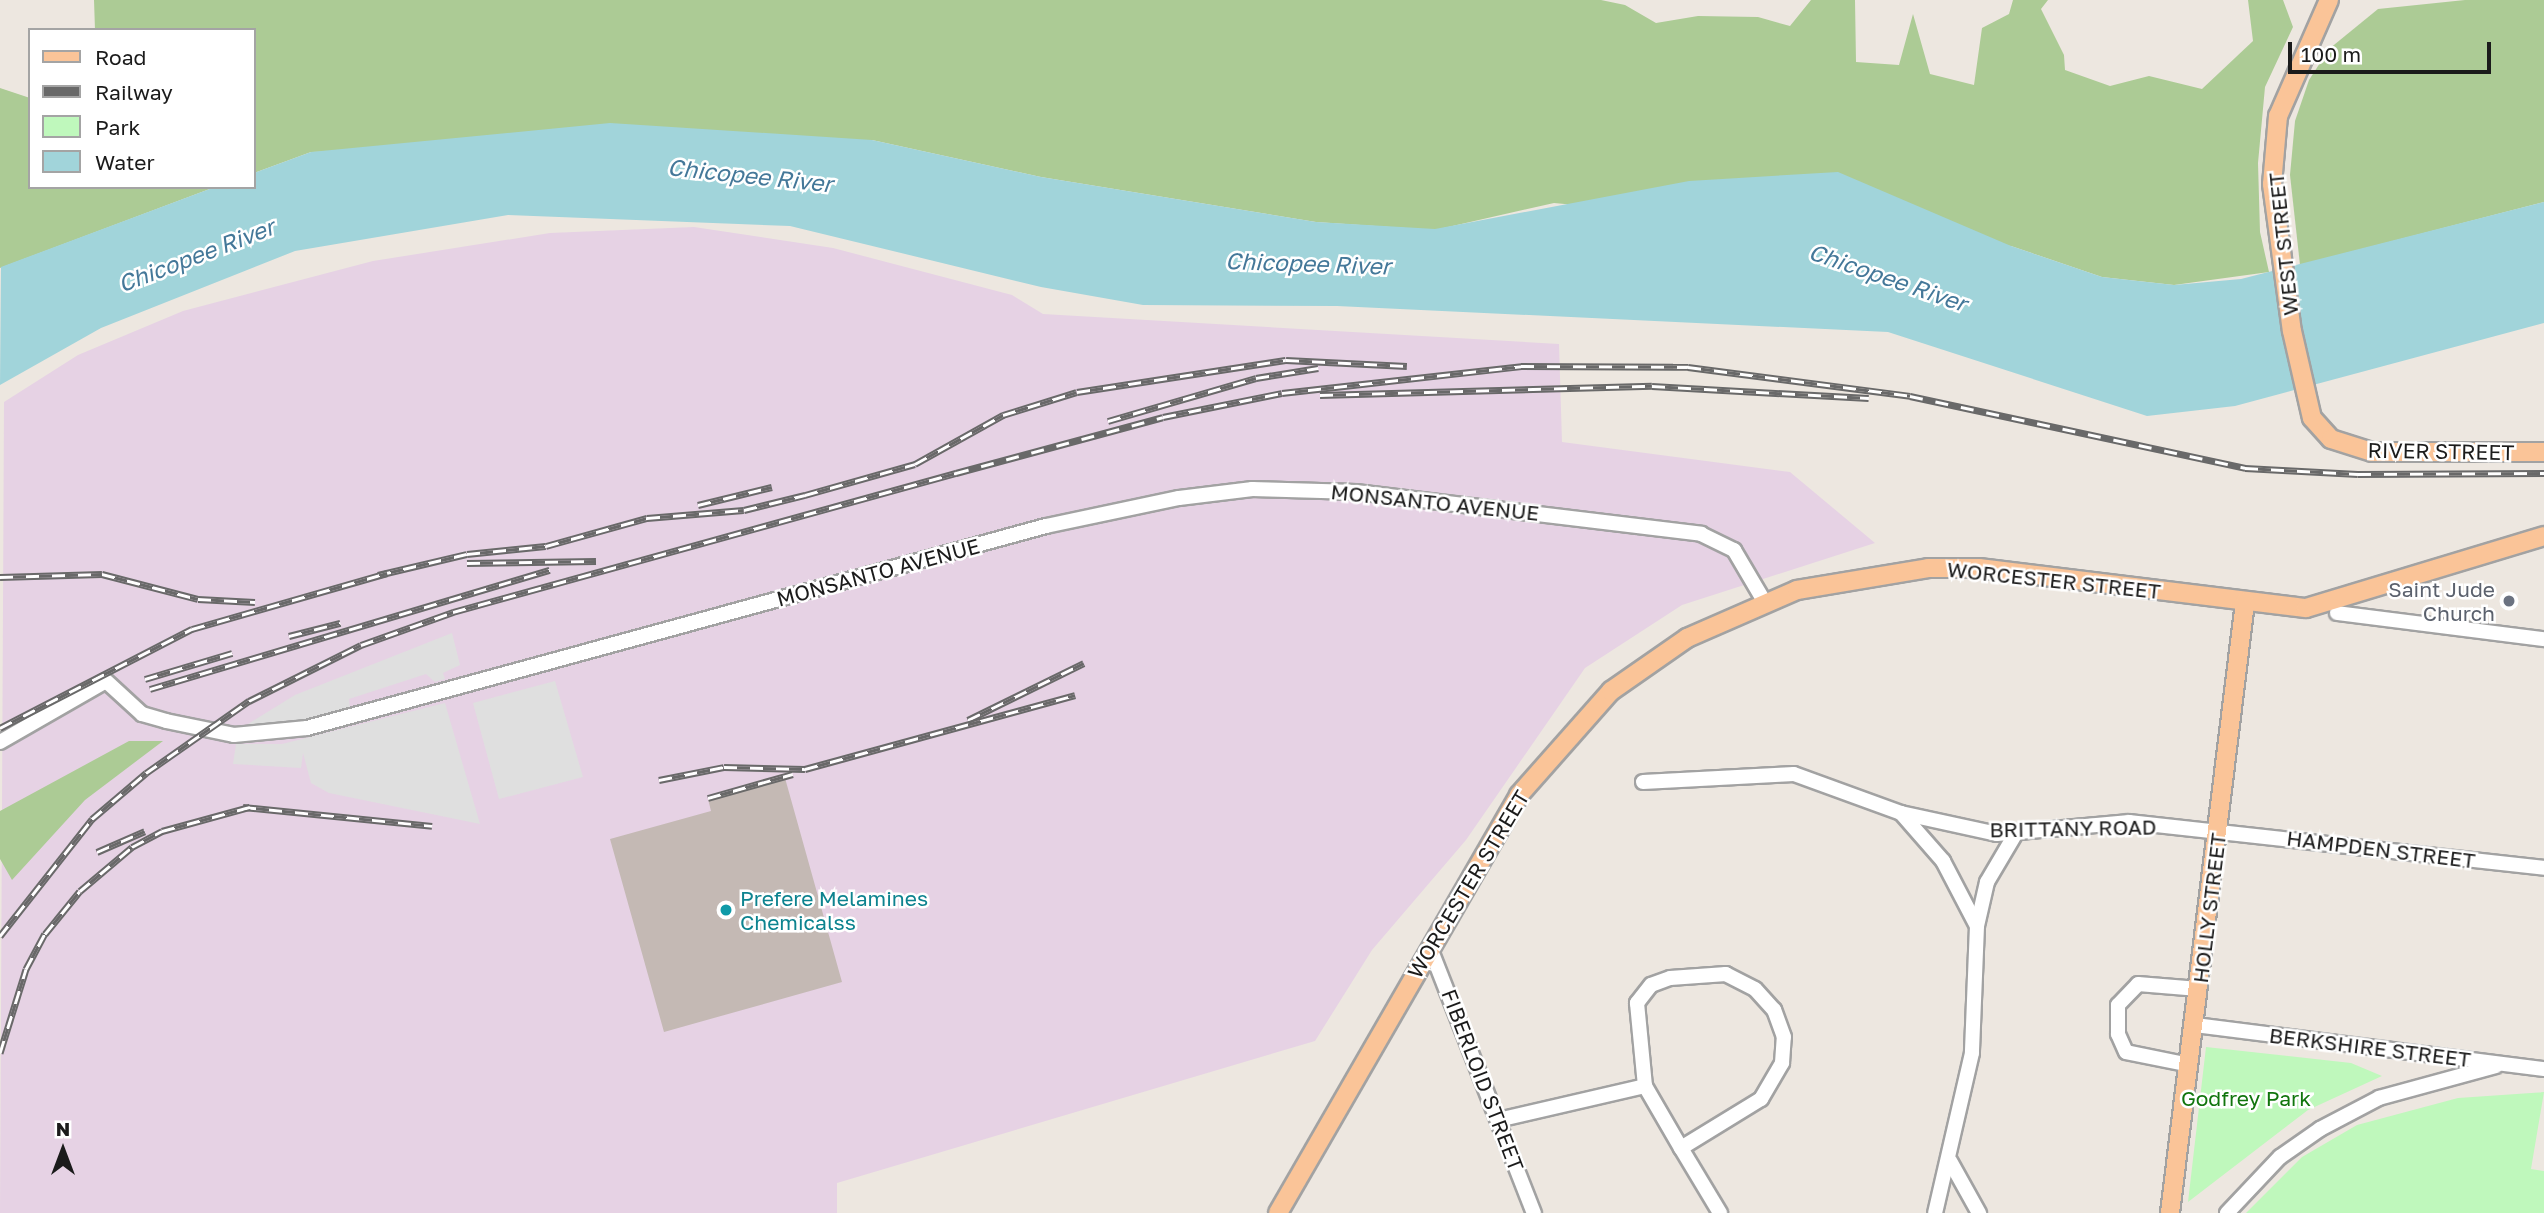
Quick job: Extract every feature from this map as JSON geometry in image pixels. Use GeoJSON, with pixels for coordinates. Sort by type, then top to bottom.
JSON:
{"type":"FeatureCollection","features":[{"type":"Feature","properties":{"kind":"main road","name":"WEST STREET"},"geometry":{"type":"LineString","coordinates":[[2292,331],[2272,184],[2278,116],[2329,0]]}},
{"type":"Feature","properties":{"kind":"main road","name":"RIVER STREET"},"geometry":{"type":"LineString","coordinates":[[2292,331],[2305,393],[2320,430],[2354,448],[2544,452]]}},
{"type":"Feature","properties":{"kind":"main road","name":"WORCESTER STREET"},"geometry":{"type":"LineString","coordinates":[[1278,1213],[1506,814],[1585,716],[1672,647],[1764,601],[1843,579],[1954,567],[2306,608],[2544,536]]}},
{"type":"Feature","properties":{"kind":"main road","name":"HOLLY STREET"},"geometry":{"type":"LineString","coordinates":[[2170,1213],[2245,602]]}},
{"type":"Feature","properties":{"kind":"street","name":"MONSANTO AVENUE"},"geometry":{"type":"LineString","coordinates":[[0,742],[106,681],[142,714],[166,721],[234,735],[307,728],[1046,526],[1227,491],[1356,492],[1702,534],[1734,550],[1764,601]]}},
{"type":"Feature","properties":{"kind":"street"},"geometry":{"type":"LineString","coordinates":[[2337,613],[2544,639]]}},
{"type":"Feature","properties":{"kind":"street","name":"BRITTANY ROAD"},"geometry":{"type":"LineString","coordinates":[[1643,782],[1794,774],[1901,813],[1997,834],[2129,822],[2218,831]]}},
{"type":"Feature","properties":{"kind":"street"},"geometry":{"type":"LineString","coordinates":[[1901,813],[1943,861],[1977,926]]}},
{"type":"Feature","properties":{"kind":"street","name":"HAMPDEN STREET"},"geometry":{"type":"LineString","coordinates":[[2218,831],[2544,869]]}},
{"type":"Feature","properties":{"kind":"street"},"geometry":{"type":"LineString","coordinates":[[1935,1213],[1950,1161],[1972,1053],[1977,926],[1984,891],[2017,833]]}},
{"type":"Feature","properties":{"kind":"street","name":"FIBERLOID STREET"},"geometry":{"type":"LineString","coordinates":[[1430,948],[1534,1213]]}},
{"type":"Feature","properties":{"kind":"street"},"geometry":{"type":"LineString","coordinates":[[1681,1148],[1761,1099],[1782,1063],[1784,1037],[1774,1010],[1755,989],[1726,974],[1670,978],[1651,985],[1637,1003],[1645,1086],[1681,1148],[1720,1213]]}},
{"type":"Feature","properties":{"kind":"street"},"geometry":{"type":"LineString","coordinates":[[2190,1065],[2126,1052],[2118,1034],[2118,1005],[2138,984],[2199,989]]}},
{"type":"Feature","properties":{"kind":"street","name":"BERKSHIRE STREET"},"geometry":{"type":"LineString","coordinates":[[2195,1025],[2544,1069]]}},
{"type":"Feature","properties":{"kind":"street"},"geometry":{"type":"LineString","coordinates":[[2227,1213],[2280,1157],[2320,1129],[2379,1098],[2504,1064]]}},
{"type":"Feature","properties":{"kind":"street"},"geometry":{"type":"LineString","coordinates":[[1498,1120],[1645,1086]]}},
{"type":"Feature","properties":{"kind":"street"},"geometry":{"type":"LineString","coordinates":[[1950,1161],[1979,1213]]}},
{"type":"Feature","properties":{"kind":"shaded area"},"geometry":{"type":"Polygon","coordinates":[[[694,227],[833,248],[1012,295],[1043,314],[1559,344],[1562,442],[1790,472],[1875,543],[1682,605],[1585,668],[1466,840],[1372,950],[1315,1041],[837,1183],[837,1213],[0,1213],[4,402],[78,355],[183,311],[373,261],[550,233],[694,227]]]}},
{"type":"Feature","properties":{"kind":"shaded area"},"geometry":{"type":"Polygon","coordinates":[[[452,633],[460,665],[443,673],[445,679],[435,682],[426,674],[349,699],[350,708],[278,728],[248,729],[248,724],[295,695],[452,633]]]}},
{"type":"Feature","properties":{"kind":"shaded area"},"geometry":{"type":"Polygon","coordinates":[[[555,681],[583,777],[499,799],[473,703],[555,681]]]}},
{"type":"Feature","properties":{"kind":"shaded area"},"geometry":{"type":"Polygon","coordinates":[[[445,703],[480,824],[329,793],[311,783],[303,753],[301,768],[233,764],[236,744],[282,744],[445,703]]]}},
{"type":"Feature","properties":{"kind":"green space"},"geometry":{"type":"Polygon","coordinates":[[[94,0],[1601,0],[1625,5],[1656,23],[1698,16],[1758,17],[1790,26],[1811,0],[1855,0],[1856,62],[1899,65],[1913,14],[1930,74],[1974,85],[1982,28],[2009,14],[2013,0],[2048,0],[2041,9],[2064,55],[2065,70],[2110,86],[2149,76],[2202,89],[2253,41],[2248,0],[2283,0],[2293,27],[2265,87],[2258,163],[2260,232],[2269,272],[2174,285],[2102,277],[2011,246],[1554,203],[1435,230],[1316,222],[1041,177],[872,140],[311,152],[256,172],[256,28],[95,28],[94,0]]]}},
{"type":"Feature","properties":{"kind":"green space"},"geometry":{"type":"Polygon","coordinates":[[[2465,0],[2544,0],[2544,202],[2300,265],[2290,175],[2295,121],[2309,80],[2329,49],[2378,9],[2465,0]]]}},
{"type":"Feature","properties":{"kind":"green space"},"geometry":{"type":"Polygon","coordinates":[[[0,88],[28,97],[28,189],[210,189],[0,268],[0,88]]]}},
{"type":"Feature","properties":{"kind":"green space"},"geometry":{"type":"Polygon","coordinates":[[[129,741],[163,741],[85,800],[12,880],[0,859],[0,811],[129,741]]]}},
{"type":"Feature","properties":{"kind":"green space","name":"Godfrey Park"},"geometry":{"type":"Polygon","coordinates":[[[2206,1047],[2351,1063],[2382,1076],[2308,1110],[2188,1202],[2206,1047]]]}},
{"type":"Feature","properties":{"kind":"green space"},"geometry":{"type":"Polygon","coordinates":[[[2544,1092],[2531,1169],[2544,1171],[2544,1213],[2246,1213],[2302,1157],[2357,1125],[2458,1098],[2544,1092]]]}},
{"type":"Feature","properties":{"kind":"water","name":"Chicopee River"},"geometry":{"type":"Polygon","coordinates":[[[610,123],[872,140],[1041,177],[1316,222],[1435,229],[1689,181],[1838,172],[2011,246],[2102,277],[2174,285],[2241,279],[2544,202],[2544,323],[2235,406],[2147,416],[1888,332],[1337,306],[1143,305],[1041,287],[790,226],[508,215],[295,251],[101,328],[0,385],[1,267],[210,189],[256,189],[256,172],[311,152],[610,123]]]}},
{"type":"Feature","properties":{"kind":"building","name":"Prefere Melamines Chemicalss"},"geometry":{"type":"Polygon","coordinates":[[[785,778],[842,982],[664,1032],[610,839],[711,811],[708,799],[785,778]]]}},
{"type":"Feature","properties":{"kind":"railway"},"geometry":{"type":"LineString","coordinates":[[378,575],[467,554],[546,546],[647,518],[744,510],[805,495],[915,464],[1003,415],[1077,392],[1286,360],[1407,366]]}},
{"type":"Feature","properties":{"kind":"railway"},"geometry":{"type":"LineString","coordinates":[[0,936],[92,819],[146,773],[249,701],[361,645],[453,612],[956,473],[1163,417],[1282,393],[1521,366],[1688,367],[1910,396],[2245,468],[2358,474],[2544,473]]}},
{"type":"Feature","properties":{"kind":"railway"},"geometry":{"type":"LineString","coordinates":[[1108,421],[1256,378],[1318,368]]}},
{"type":"Feature","properties":{"kind":"railway"},"geometry":{"type":"LineString","coordinates":[[1320,395],[1652,386],[1869,398]]}},
{"type":"Feature","properties":{"kind":"railway"},"geometry":{"type":"LineString","coordinates":[[698,505],[772,487]]}},
{"type":"Feature","properties":{"kind":"railway"},"geometry":{"type":"LineString","coordinates":[[467,563],[596,561]]}},
{"type":"Feature","properties":{"kind":"railway"},"geometry":{"type":"LineString","coordinates":[[150,689],[550,570]]}},
{"type":"Feature","properties":{"kind":"railway"},"geometry":{"type":"LineString","coordinates":[[0,728],[192,629],[387,573]]}},
{"type":"Feature","properties":{"kind":"railway"},"geometry":{"type":"LineString","coordinates":[[0,577],[102,574],[198,599],[255,602]]}},
{"type":"Feature","properties":{"kind":"railway"},"geometry":{"type":"LineString","coordinates":[[289,636],[340,623]]}},
{"type":"Feature","properties":{"kind":"railway"},"geometry":{"type":"LineString","coordinates":[[145,679],[232,653]]}},
{"type":"Feature","properties":{"kind":"railway"},"geometry":{"type":"LineString","coordinates":[[968,720],[1084,663]]}},
{"type":"Feature","properties":{"kind":"railway"},"geometry":{"type":"LineString","coordinates":[[659,780],[724,767],[805,769],[1075,695]]}},
{"type":"Feature","properties":{"kind":"railway"},"geometry":{"type":"LineString","coordinates":[[708,798],[793,774]]}},
{"type":"Feature","properties":{"kind":"railway"},"geometry":{"type":"LineString","coordinates":[[243,807],[432,826]]}},
{"type":"Feature","properties":{"kind":"railway"},"geometry":{"type":"LineString","coordinates":[[0,1053],[26,969],[45,934],[80,891],[132,847],[162,831],[250,807]]}},
{"type":"Feature","properties":{"kind":"railway"},"geometry":{"type":"LineString","coordinates":[[97,852],[145,831]]}},
{"type":"Feature","properties":{"kind":"place","name":"Saint Jude Church"},"geometry":{"type":"Point","coordinates":[2509,601]}},
{"type":"Feature","properties":{"kind":"place","name":"Prefere Melamines Chemicalss"},"geometry":{"type":"Point","coordinates":[726,910]}}]}
